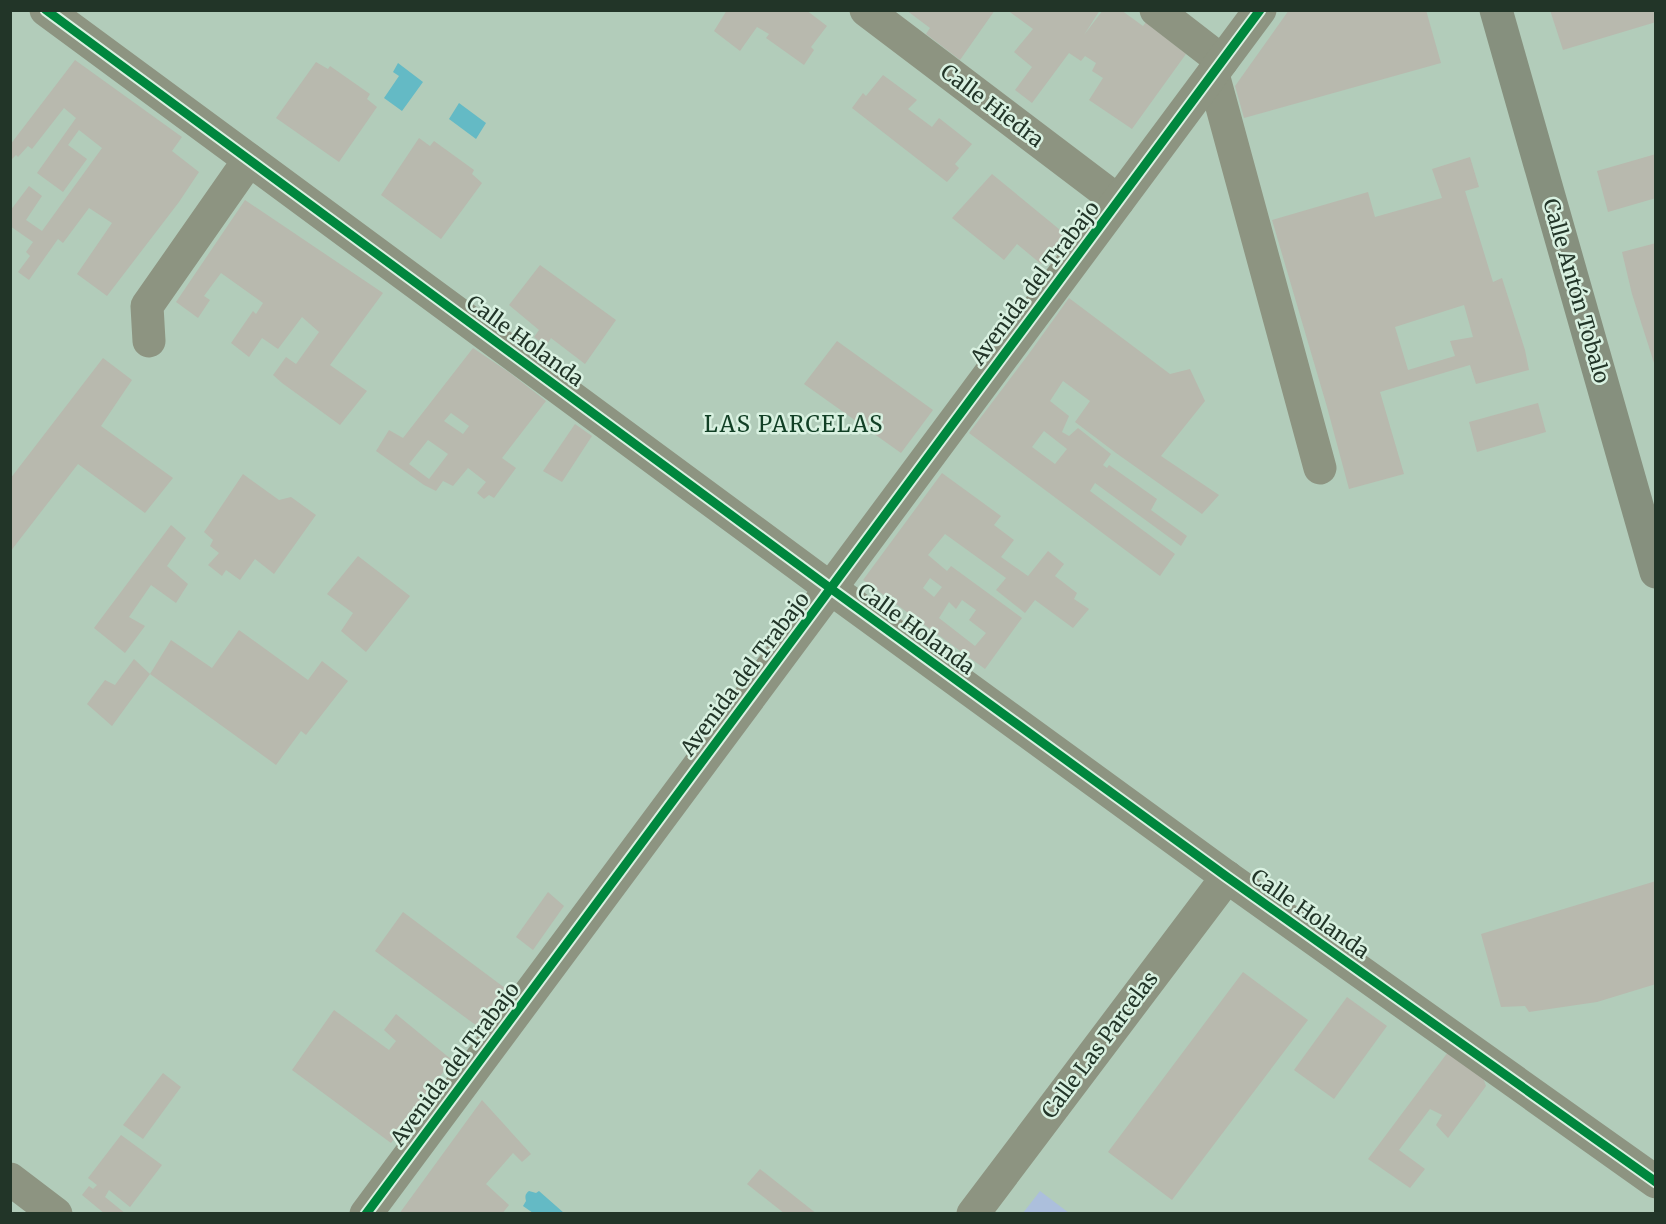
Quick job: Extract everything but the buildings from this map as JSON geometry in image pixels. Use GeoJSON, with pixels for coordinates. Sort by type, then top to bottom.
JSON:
{"type":"FeatureCollection","features":[{"type":"Feature","properties":{"kind":"main road","name":"Calle Antón Tobalo"},"geometry":{"type":"LineString","coordinates":[[1496,10],[1656,572]]}},
{"type":"Feature","properties":{"kind":"street","name":"Calle Hiedra"},"geometry":{"type":"LineString","coordinates":[[866,10],[1118,201]]}},
{"type":"Feature","properties":{"kind":"street"},"geometry":{"type":"LineString","coordinates":[[1156,10],[1218,68],[1320,468]]}},
{"type":"Feature","properties":{"kind":"street","name":"Avenida del Trabajo"},"geometry":{"type":"LineString","coordinates":[[366,1214],[1260,10]]}},
{"type":"Feature","properties":{"kind":"street","name":"Calle Holanda"},"geometry":{"type":"LineString","coordinates":[[54,13],[249,160],[1227,877],[1656,1182]]}},
{"type":"Feature","properties":{"kind":"street"},"geometry":{"type":"LineString","coordinates":[[149,341],[147,306],[249,160]]}},
{"type":"Feature","properties":{"kind":"street","name":"Calle Las Parcelas"},"geometry":{"type":"LineString","coordinates":[[973,1214],[1227,877]]}},
{"type":"Feature","properties":{"kind":"street"},"geometry":{"type":"LineString","coordinates":[[10,1179],[56,1214]]}},
{"type":"Feature","properties":{"kind":"shaded area"},"geometry":{"type":"Polygon","coordinates":[[[398,63],[423,82],[402,111],[384,98],[399,76],[393,72],[398,63]]]}},
{"type":"Feature","properties":{"kind":"shaded area"},"geometry":{"type":"Polygon","coordinates":[[[459,103],[486,123],[476,139],[449,119],[459,103]]]}},
{"type":"Feature","properties":{"kind":"shaded area"},"geometry":{"type":"Polygon","coordinates":[[[529,1191],[536,1193],[539,1191],[564,1213],[533,1213],[523,1206],[526,1201],[525,1196],[529,1191]]]}},
{"type":"Feature","properties":{"kind":"shaded area"},"geometry":{"type":"Polygon","coordinates":[[[1040,1191],[1069,1213],[1023,1213],[1040,1191]]]}},
{"type":"Feature","properties":{"kind":"cycle path"},"geometry":{"type":"LineString","coordinates":[[46,10],[830,588],[1227,877],[1656,1182]]}},
{"type":"Feature","properties":{"kind":"cycle path"},"geometry":{"type":"LineString","coordinates":[[366,1214],[1260,10]]}},
{"type":"Feature","properties":{"kind":"district","name":"LAS PARCELAS"},"geometry":{"type":"Point","coordinates":[794,424]}}]}
